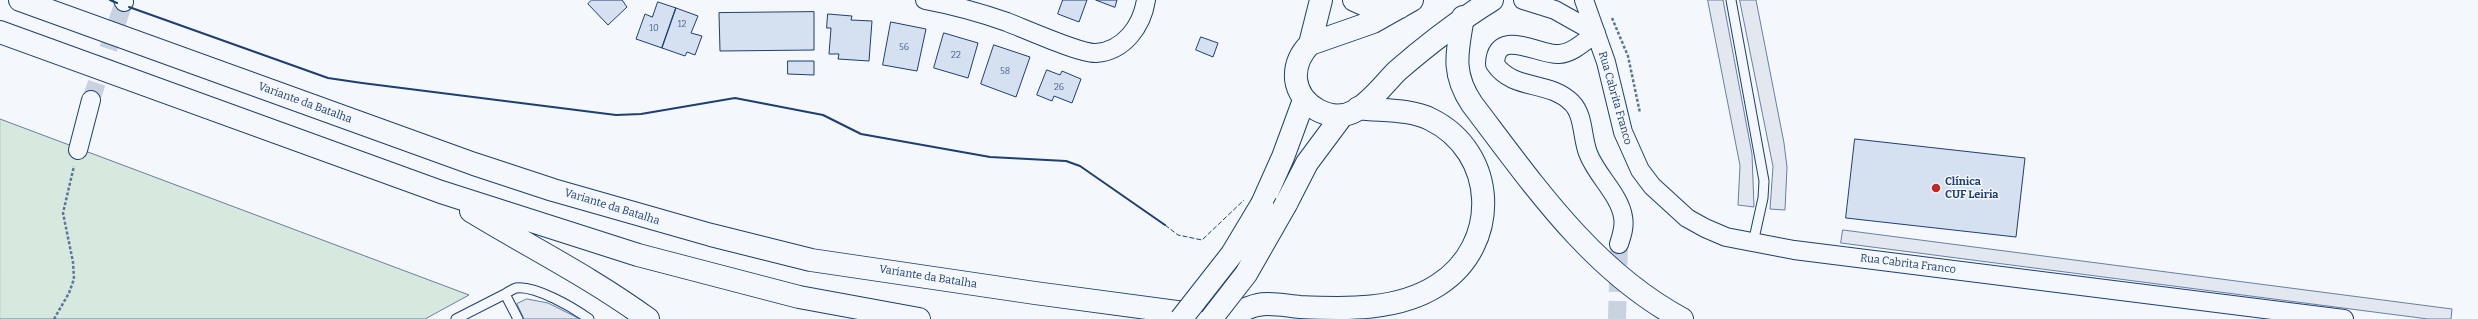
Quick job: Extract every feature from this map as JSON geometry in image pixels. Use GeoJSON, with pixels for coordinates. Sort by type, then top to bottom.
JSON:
{"type":"FeatureCollection","features":[{"type":"Feature","properties":{"kind":"main road","name":"Variante da Batalha"},"geometry":{"type":"LineString","coordinates":[[20,0],[474,164],[568,194],[710,236],[811,260],[1221,319]]}},
{"type":"Feature","properties":{"kind":"main road"},"geometry":{"type":"LineString","coordinates":[[1310,44],[1321,0]]}},
{"type":"Feature","properties":{"kind":"main road"},"geometry":{"type":"LineString","coordinates":[[1354,0],[1370,7],[1407,4]]}},
{"type":"Feature","properties":{"kind":"main road"},"geometry":{"type":"LineString","coordinates":[[1221,319],[1308,163],[1350,112],[1411,59],[1463,17],[1492,0]]}},
{"type":"Feature","properties":{"kind":"main road"},"geometry":{"type":"LineString","coordinates":[[1221,319],[1258,305],[1340,309],[1379,307],[1438,285],[1459,268],[1470,251],[1481,227],[1484,196],[1478,170],[1471,154],[1453,135],[1429,119],[1350,112],[1319,111],[1304,100],[1297,83],[1296,70],[1302,51],[1310,44],[1363,26],[1407,4]]}},
{"type":"Feature","properties":{"kind":"main road"},"geometry":{"type":"LineString","coordinates":[[1463,17],[1456,65],[1459,80],[1472,104],[1533,184],[1584,244],[1638,291],[1682,319]]}},
{"type":"Feature","properties":{"kind":"main road"},"geometry":{"type":"LineString","coordinates":[[0,32],[441,192],[638,255],[799,297],[919,319]]}},
{"type":"Feature","properties":{"kind":"main road"},"geometry":{"type":"LineString","coordinates":[[1181,319],[1232,254],[1262,204],[1280,164],[1304,100]]}},
{"type":"Feature","properties":{"kind":"main road"},"geometry":{"type":"LineString","coordinates":[[441,192],[543,254],[609,290],[648,319]]}},
{"type":"Feature","properties":{"kind":"street"},"geometry":{"type":"LineString","coordinates":[[925,0],[1005,21],[1094,54],[1114,48],[1129,38],[1141,20],[1146,0]]}},
{"type":"Feature","properties":{"kind":"street"},"geometry":{"type":"LineString","coordinates":[[1523,0],[1555,10],[1596,33],[1568,52],[1560,54],[1544,53],[1522,45],[1505,46],[1498,51],[1495,64],[1510,79],[1546,88],[1573,104],[1579,116],[1592,163],[1618,203],[1624,216],[1624,228],[1619,244]]}},
{"type":"Feature","properties":{"kind":"street","name":"Rua Cabrita Franco"},"geometry":{"type":"LineString","coordinates":[[1584,0],[1606,62],[1623,132],[1640,170],[1652,186],[1668,203],[1699,225],[1726,237],[1794,250],[2344,319]]}},
{"type":"Feature","properties":{"kind":"street"},"geometry":{"type":"LineString","coordinates":[[78,150],[91,100]]}},
{"type":"Feature","properties":{"kind":"lane"},"geometry":{"type":"LineString","coordinates":[[1731,0],[1764,181],[1762,205],[1753,243]]}},
{"type":"Feature","properties":{"kind":"lane"},"geometry":{"type":"LineString","coordinates":[[456,319],[517,288],[540,293],[570,306],[589,319]]}},
{"type":"Feature","properties":{"kind":"lane"},"geometry":{"type":"LineString","coordinates":[[505,294],[518,319]]}},
{"type":"Feature","properties":{"kind":"path"},"geometry":{"type":"LineString","coordinates":[[1611,16],[1628,56],[1641,120]]}},
{"type":"Feature","properties":{"kind":"path"},"geometry":{"type":"LineString","coordinates":[[54,319],[69,293],[74,279],[63,213],[78,150]]}},
{"type":"Feature","properties":{"kind":"shaded area"},"geometry":{"type":"Polygon","coordinates":[[[1708,0],[1723,0],[1752,154],[1754,207],[1738,205],[1740,166],[1708,0]]]}},
{"type":"Feature","properties":{"kind":"shaded area"},"geometry":{"type":"Polygon","coordinates":[[[1740,0],[1756,0],[1784,143],[1787,167],[1785,210],[1770,209],[1773,167],[1740,0]]]}},
{"type":"Feature","properties":{"kind":"shaded area"},"geometry":{"type":"Polygon","coordinates":[[[0,119],[469,295],[425,319],[0,319],[0,119]]]}},
{"type":"Feature","properties":{"kind":"shaded area"},"geometry":{"type":"Polygon","coordinates":[[[1843,230],[2452,309],[2451,319],[2428,319],[1841,243],[1843,230]]]}},
{"type":"Feature","properties":{"kind":"shaded area"},"geometry":{"type":"Polygon","coordinates":[[[527,299],[548,303],[580,319],[524,319],[517,304],[527,299]]]}},
{"type":"Feature","properties":{"kind":"building"},"geometry":{"type":"Polygon","coordinates":[[[592,0],[622,0],[627,7],[608,25],[588,4],[592,0]]]}},
{"type":"Feature","properties":{"kind":"building"},"geometry":{"type":"Polygon","coordinates":[[[1063,0],[1087,0],[1079,22],[1058,14],[1063,0]]]}},
{"type":"Feature","properties":{"kind":"building"},"geometry":{"type":"Polygon","coordinates":[[[1096,0],[1117,0],[1115,7],[1096,0]]]}},
{"type":"Feature","properties":{"kind":"building"},"geometry":{"type":"Polygon","coordinates":[[[658,2],[676,8],[662,48],[636,39],[645,14],[652,17],[658,2]]]}},
{"type":"Feature","properties":{"kind":"building"},"geometry":{"type":"Polygon","coordinates":[[[676,8],[698,16],[691,33],[702,36],[695,55],[687,52],[685,56],[662,48],[676,8]]]}},
{"type":"Feature","properties":{"kind":"building"},"geometry":{"type":"Polygon","coordinates":[[[814,12],[814,50],[720,51],[719,13],[814,12]]]}},
{"type":"Feature","properties":{"kind":"building"},"geometry":{"type":"Polygon","coordinates":[[[828,14],[852,16],[851,20],[872,21],[869,61],[838,59],[839,54],[829,54],[831,28],[827,28],[828,14]]]}},
{"type":"Feature","properties":{"kind":"building"},"geometry":{"type":"Polygon","coordinates":[[[891,22],[926,29],[917,71],[883,65],[891,22]]]}},
{"type":"Feature","properties":{"kind":"building"},"geometry":{"type":"Polygon","coordinates":[[[944,33],[978,43],[968,78],[934,68],[944,33]]]}},
{"type":"Feature","properties":{"kind":"building"},"geometry":{"type":"Polygon","coordinates":[[[1201,37],[1218,43],[1213,57],[1196,50],[1201,37]]]}},
{"type":"Feature","properties":{"kind":"building"},"geometry":{"type":"Polygon","coordinates":[[[994,45],[1030,57],[1016,97],[981,84],[994,45]]]}},
{"type":"Feature","properties":{"kind":"building"},"geometry":{"type":"Polygon","coordinates":[[[788,61],[814,61],[814,75],[788,74],[788,61]]]}},
{"type":"Feature","properties":{"kind":"building"},"geometry":{"type":"Polygon","coordinates":[[[1047,70],[1060,75],[1062,71],[1081,79],[1072,103],[1054,96],[1052,101],[1037,95],[1047,70]]]}},
{"type":"Feature","properties":{"kind":"building","name":"Clínica CUF Leiria"},"geometry":{"type":"Polygon","coordinates":[[[1855,139],[2025,158],[2016,237],[1846,218],[1855,139]]]}},
{"type":"Feature","properties":{"kind":"tunnel"},"geometry":{"type":"LineString","coordinates":[[91,100],[124,2]]}},
{"type":"Feature","properties":{"kind":"tunnel"},"geometry":{"type":"LineString","coordinates":[[1617,319],[1619,244]]}},
{"type":"Feature","properties":{"kind":"fence"},"geometry":{"type":"LineString","coordinates":[[1165,225],[1178,235],[1202,240],[1244,200]]}},
{"type":"Feature","properties":{"kind":"wall"},"geometry":{"type":"LineString","coordinates":[[110,0],[117,3]]}},
{"type":"Feature","properties":{"kind":"wall"},"geometry":{"type":"LineString","coordinates":[[129,7],[328,78],[616,115],[641,114],[735,98],[823,115],[861,134],[990,157],[1066,161],[1080,166],[1165,225]]}},
{"type":"Feature","properties":{"kind":"place","name":"Clínica CUF Leiria"},"geometry":{"type":"Point","coordinates":[1936,188]}}]}
